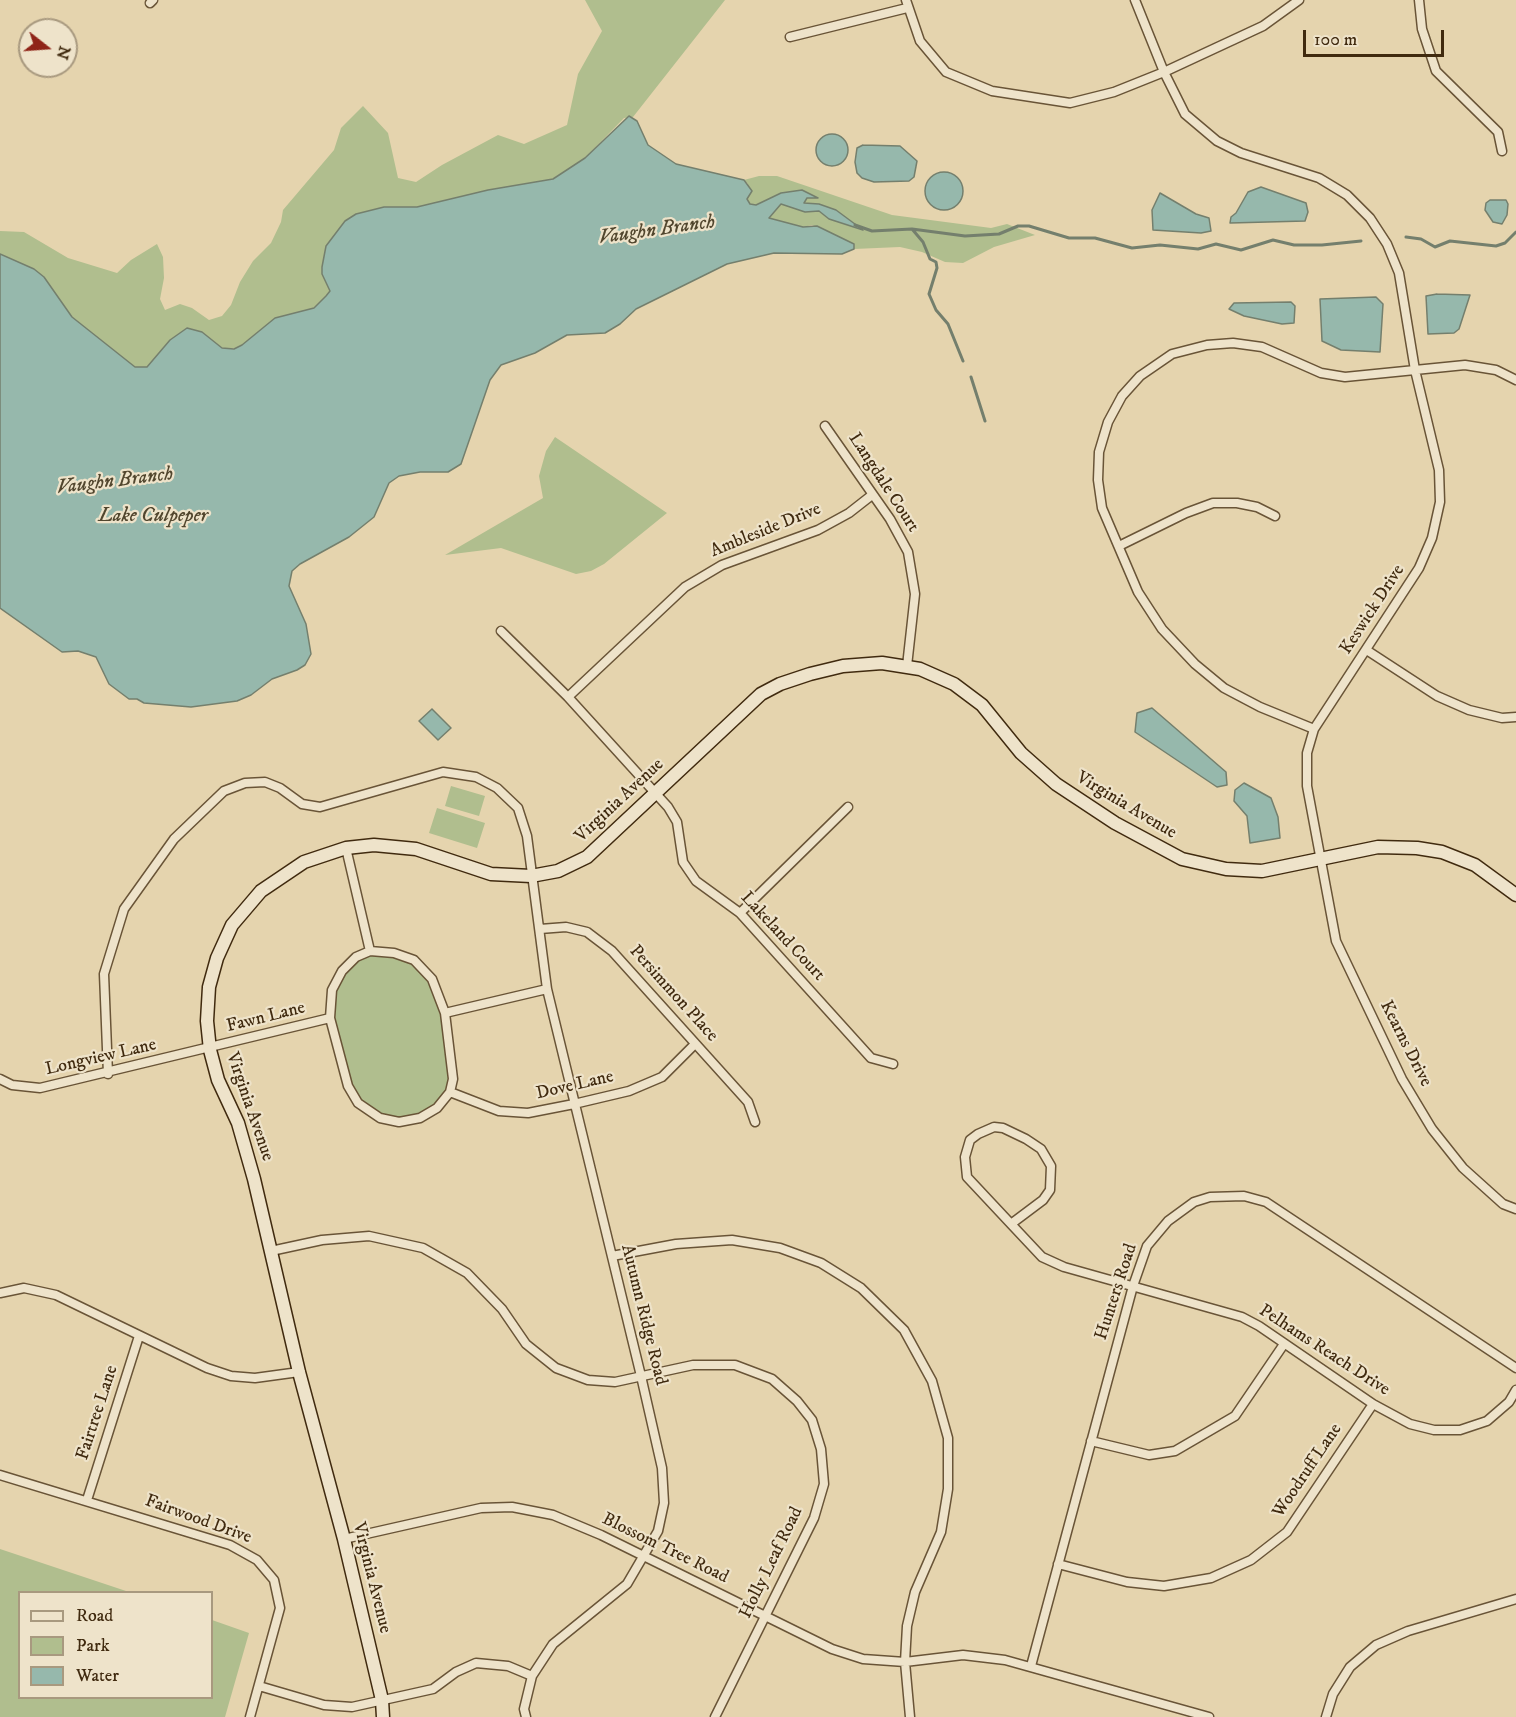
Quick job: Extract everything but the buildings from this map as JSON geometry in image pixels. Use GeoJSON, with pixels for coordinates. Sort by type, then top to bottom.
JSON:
{"type":"FeatureCollection","features":[{"type":"Feature","properties":{"kind":"street","name":"Keswick Drive"},"geometry":{"type":"LineString","coordinates":[[1135,0],[1164,72],[1185,114],[1217,141],[1240,153],[1319,178],[1347,195],[1370,218],[1387,244],[1399,273],[1415,370],[1439,470],[1440,502],[1432,538],[1419,568],[1368,651],[1314,729],[1307,753],[1307,786],[1323,860]]}},
{"type":"Feature","properties":{"kind":"street"},"geometry":{"type":"LineString","coordinates":[[790,37],[906,4],[920,41],[946,72],[992,91],[1070,103],[1114,92],[1241,38],[1263,26],[1299,0]]}},
{"type":"Feature","properties":{"kind":"street"},"geometry":{"type":"LineString","coordinates":[[1419,0],[1422,29],[1436,71],[1498,132],[1502,151]]}},
{"type":"Feature","properties":{"kind":"street"},"geometry":{"type":"LineString","coordinates":[[1314,729],[1260,707],[1224,688],[1195,664],[1162,629],[1138,592],[1102,508],[1098,480],[1099,452],[1108,422],[1122,396],[1140,376],[1172,354],[1207,345],[1233,343],[1262,347],[1321,373],[1345,377],[1465,365],[1496,370],[1516,380]]}},
{"type":"Feature","properties":{"kind":"street","name":"Langdale Court"},"geometry":{"type":"LineString","coordinates":[[825,426],[890,519],[908,552],[915,594],[907,666]]}},
{"type":"Feature","properties":{"kind":"street","name":"Ambleside Drive"},"geometry":{"type":"LineString","coordinates":[[568,697],[685,587],[722,566],[818,530],[849,513],[872,495]]}},
{"type":"Feature","properties":{"kind":"street"},"geometry":{"type":"LineString","coordinates":[[1119,546],[1185,513],[1213,503],[1238,503],[1257,507],[1275,516]]}},
{"type":"Feature","properties":{"kind":"street","name":"Lakeland Court"},"geometry":{"type":"LineString","coordinates":[[501,631],[568,697],[654,795],[668,807],[677,822],[683,862],[696,881],[740,912],[871,1058],[893,1064]]}},
{"type":"Feature","properties":{"kind":"street"},"geometry":{"type":"LineString","coordinates":[[1368,651],[1437,696],[1469,710],[1502,718],[1516,717]]}},
{"type":"Feature","properties":{"kind":"street","name":"Virginia Avenue"},"geometry":{"type":"LineString","coordinates":[[383,1717],[382,1700],[344,1539],[299,1372],[238,1123],[218,1080],[210,1050],[207,1021],[209,987],[217,958],[232,925],[261,891],[304,862],[346,848],[374,845],[416,849],[491,874],[531,876],[558,872],[587,858],[747,705],[780,684],[843,666],[882,663],[907,666],[939,676],[969,694],[988,712],[1021,753],[1047,777],[1115,823],[1171,855],[1204,865],[1262,871],[1378,847],[1442,852],[1475,865],[1516,895]]}},
{"type":"Feature","properties":{"kind":"street","name":"Autumn Ridge Road"},"geometry":{"type":"LineString","coordinates":[[108,1074],[104,974],[124,909],[174,839],[224,791],[245,783],[265,782],[280,788],[302,804],[320,807],[442,772],[476,777],[498,789],[518,807],[527,836],[547,989],[662,1468],[663,1503],[658,1531],[627,1584],[553,1644],[532,1676],[524,1709],[526,1717]]}},
{"type":"Feature","properties":{"kind":"street"},"geometry":{"type":"LineString","coordinates":[[740,912],[848,807]]}},
{"type":"Feature","properties":{"kind":"street"},"geometry":{"type":"LineString","coordinates":[[346,848],[370,951]]}},
{"type":"Feature","properties":{"kind":"street","name":"Kearns Drive"},"geometry":{"type":"LineString","coordinates":[[1323,860],[1336,941],[1402,1079],[1432,1129],[1462,1168],[1503,1204],[1516,1209]]}},
{"type":"Feature","properties":{"kind":"street","name":"Persimmon Place"},"geometry":{"type":"LineString","coordinates":[[540,930],[566,927],[587,932],[604,944],[748,1102],[755,1122]]}},
{"type":"Feature","properties":{"kind":"street"},"geometry":{"type":"LineString","coordinates":[[370,951],[394,953],[414,960],[432,979],[445,1013],[453,1078],[450,1092],[437,1107],[420,1118],[399,1122],[381,1118],[358,1103],[348,1086],[330,1018],[332,990],[342,971],[356,957],[370,951]]}},
{"type":"Feature","properties":{"kind":"street"},"geometry":{"type":"LineString","coordinates":[[445,1013],[547,989]]}},
{"type":"Feature","properties":{"kind":"street","name":"Fawn Lane"},"geometry":{"type":"LineString","coordinates":[[210,1050],[330,1018]]}},
{"type":"Feature","properties":{"kind":"street","name":"Dove Lane"},"geometry":{"type":"LineString","coordinates":[[450,1092],[499,1111],[528,1113],[574,1104],[628,1091],[662,1077],[695,1044]]}},
{"type":"Feature","properties":{"kind":"street","name":"Longview Lane"},"geometry":{"type":"LineString","coordinates":[[0,1079],[12,1084],[40,1088],[210,1050]]}},
{"type":"Feature","properties":{"kind":"street","name":"Pelhams Reach Drive"},"geometry":{"type":"LineString","coordinates":[[1011,1224],[1043,1200],[1050,1190],[1051,1166],[1041,1149],[1026,1138],[1003,1128],[994,1127],[970,1140],[965,1166],[968,1176],[1011,1224],[1042,1257],[1064,1267],[1242,1317],[1373,1404],[1410,1424],[1434,1430],[1460,1430],[1486,1421],[1509,1402],[1516,1390]]}},
{"type":"Feature","properties":{"kind":"street","name":"Hunters Road"},"geometry":{"type":"LineString","coordinates":[[1031,1666],[1133,1286],[1147,1245],[1168,1221],[1202,1200],[1244,1196],[1266,1202],[1516,1368]]}},
{"type":"Feature","properties":{"kind":"street","name":"Holly Leaf Road"},"geometry":{"type":"LineString","coordinates":[[271,1251],[322,1240],[369,1236],[423,1248],[467,1273],[502,1309],[526,1344],[556,1368],[588,1380],[615,1382],[693,1365],[735,1365],[772,1379],[796,1401],[812,1420],[821,1449],[824,1484],[814,1518],[715,1717]]}},
{"type":"Feature","properties":{"kind":"street"},"geometry":{"type":"LineString","coordinates":[[612,1256],[676,1244],[732,1240],[780,1248],[821,1263],[861,1288],[904,1330],[932,1381],[948,1438],[948,1479],[941,1532],[915,1592],[907,1626],[905,1662],[910,1717]]}},
{"type":"Feature","properties":{"kind":"street"},"geometry":{"type":"LineString","coordinates":[[0,1293],[24,1288],[56,1295],[207,1368],[231,1376],[255,1378],[299,1372]]}},
{"type":"Feature","properties":{"kind":"street","name":"Fairtree Lane"},"geometry":{"type":"LineString","coordinates":[[87,1500],[140,1336]]}},
{"type":"Feature","properties":{"kind":"street"},"geometry":{"type":"LineString","coordinates":[[1091,1441],[1149,1455],[1175,1451],[1236,1416],[1284,1344]]}},
{"type":"Feature","properties":{"kind":"street","name":"Woodruff Lane"},"geometry":{"type":"LineString","coordinates":[[1058,1564],[1127,1582],[1164,1586],[1211,1578],[1251,1560],[1287,1532],[1373,1404]]}},
{"type":"Feature","properties":{"kind":"street","name":"Fairwood Drive"},"geometry":{"type":"LineString","coordinates":[[0,1475],[230,1545],[258,1560],[274,1580],[280,1608],[250,1717]]}},
{"type":"Feature","properties":{"kind":"street","name":"Blossom Tree Road"},"geometry":{"type":"LineString","coordinates":[[344,1539],[481,1508],[512,1507],[553,1515],[601,1535],[832,1649],[852,1656],[905,1662],[963,1654],[1005,1660],[1209,1717]]}},
{"type":"Feature","properties":{"kind":"street"},"geometry":{"type":"LineString","coordinates":[[1326,1717],[1333,1694],[1350,1667],[1376,1645],[1408,1630],[1516,1599]]}},
{"type":"Feature","properties":{"kind":"street"},"geometry":{"type":"LineString","coordinates":[[259,1686],[324,1705],[352,1707],[433,1689],[456,1672],[476,1663],[508,1666],[532,1676]]}},
{"type":"Feature","properties":{"kind":"green space"},"geometry":{"type":"Polygon","coordinates":[[[585,0],[725,0],[633,117],[624,118],[585,158],[553,179],[488,190],[417,207],[331,287],[331,294],[316,308],[236,348],[216,348],[149,368],[132,368],[0,257],[0,231],[24,232],[68,258],[117,273],[131,260],[157,244],[163,257],[164,278],[160,299],[165,310],[180,304],[192,308],[209,320],[222,316],[231,305],[240,282],[253,261],[271,243],[281,222],[283,210],[334,150],[341,128],[363,106],[388,133],[398,178],[416,182],[442,165],[498,135],[524,144],[567,125],[578,74],[602,31],[585,0]]]}},
{"type":"Feature","properties":{"kind":"green space"},"geometry":{"type":"Polygon","coordinates":[[[759,176],[777,176],[892,215],[991,228],[1007,224],[1035,235],[994,247],[963,263],[945,262],[922,252],[900,247],[854,249],[854,244],[812,225],[803,227],[768,218],[781,204],[805,212],[819,211],[829,219],[861,229],[844,216],[804,203],[807,198],[816,197],[802,190],[781,193],[756,206],[750,204],[747,199],[748,184],[744,180],[759,176]]]}},
{"type":"Feature","properties":{"kind":"green space"},"geometry":{"type":"Polygon","coordinates":[[[555,437],[667,513],[604,564],[591,571],[576,574],[501,548],[445,555],[543,498],[539,476],[546,451],[555,437]]]}},
{"type":"Feature","properties":{"kind":"green space"},"geometry":{"type":"Polygon","coordinates":[[[451,786],[485,796],[479,816],[445,806],[451,786]]]}},
{"type":"Feature","properties":{"kind":"green space"},"geometry":{"type":"Polygon","coordinates":[[[437,808],[485,823],[477,848],[429,833],[437,808]]]}},
{"type":"Feature","properties":{"kind":"green space"},"geometry":{"type":"Polygon","coordinates":[[[370,951],[414,960],[432,979],[445,1013],[450,1092],[426,1114],[399,1122],[358,1103],[330,1018],[332,990],[342,971],[370,951]]]}},
{"type":"Feature","properties":{"kind":"green space"},"geometry":{"type":"Polygon","coordinates":[[[0,1549],[126,1591],[18,1591],[18,1699],[213,1699],[213,1620],[249,1633],[225,1717],[0,1717],[0,1549]]]}},
{"type":"Feature","properties":{"kind":"water","name":"Lake Culpeper"},"geometry":{"type":"Polygon","coordinates":[[[629,116],[637,121],[648,145],[676,164],[744,180],[752,191],[747,199],[750,204],[756,205],[781,193],[802,190],[818,198],[807,198],[804,203],[819,204],[836,210],[863,230],[829,219],[819,211],[805,212],[781,204],[769,218],[803,227],[817,226],[854,244],[854,249],[842,254],[774,253],[727,264],[636,309],[620,324],[605,333],[567,335],[535,353],[501,365],[490,380],[461,464],[448,472],[420,472],[399,476],[389,483],[374,517],[349,537],[300,564],[292,571],[289,586],[306,624],[311,654],[305,665],[272,679],[251,695],[237,701],[191,707],[144,703],[137,699],[129,699],[109,684],[96,657],[78,651],[62,652],[0,608],[0,254],[34,269],[44,277],[72,317],[135,367],[147,367],[170,340],[187,328],[202,332],[222,348],[234,349],[275,318],[314,308],[326,296],[330,291],[322,274],[322,267],[326,246],[345,221],[356,214],[384,207],[417,207],[488,190],[553,179],[585,158],[629,116]]]}},
{"type":"Feature","properties":{"kind":"water"},"geometry":{"type":"Polygon","coordinates":[[[832,134],[843,139],[848,150],[843,161],[832,166],[821,161],[816,150],[821,139],[832,134]]]}},
{"type":"Feature","properties":{"kind":"water"},"geometry":{"type":"Polygon","coordinates":[[[863,145],[900,146],[917,161],[914,177],[909,181],[874,182],[862,178],[857,173],[855,162],[857,148],[863,145]]]}},
{"type":"Feature","properties":{"kind":"water"},"geometry":{"type":"Polygon","coordinates":[[[944,172],[957,178],[963,191],[957,204],[944,210],[931,204],[925,191],[931,178],[944,172]]]}},
{"type":"Feature","properties":{"kind":"water"},"geometry":{"type":"Polygon","coordinates":[[[1261,187],[1306,203],[1308,212],[1305,221],[1230,223],[1231,217],[1236,213],[1248,192],[1261,187]]]}},
{"type":"Feature","properties":{"kind":"water"},"geometry":{"type":"Polygon","coordinates":[[[1160,193],[1196,214],[1209,218],[1211,231],[1201,233],[1153,230],[1152,210],[1160,193]]]}},
{"type":"Feature","properties":{"kind":"water"},"geometry":{"type":"Polygon","coordinates":[[[1490,200],[1506,200],[1508,204],[1507,215],[1502,224],[1493,222],[1485,210],[1486,203],[1490,200]]]}},
{"type":"Feature","properties":{"kind":"water"},"geometry":{"type":"Polygon","coordinates":[[[1470,295],[1459,329],[1454,333],[1428,334],[1426,296],[1470,295]]]}},
{"type":"Feature","properties":{"kind":"water"},"geometry":{"type":"Polygon","coordinates":[[[1376,297],[1383,304],[1380,352],[1341,350],[1322,341],[1320,299],[1376,297]]]}},
{"type":"Feature","properties":{"kind":"water"},"geometry":{"type":"Polygon","coordinates":[[[1291,302],[1295,306],[1294,323],[1282,324],[1244,316],[1229,309],[1234,303],[1291,302]]]}},
{"type":"Feature","properties":{"kind":"water"},"geometry":{"type":"Polygon","coordinates":[[[1152,708],[1226,772],[1227,785],[1217,787],[1135,732],[1137,713],[1152,708]]]}},
{"type":"Feature","properties":{"kind":"water"},"geometry":{"type":"Polygon","coordinates":[[[432,709],[451,728],[438,740],[419,721],[432,709]]]}},
{"type":"Feature","properties":{"kind":"water"},"geometry":{"type":"Polygon","coordinates":[[[1244,783],[1271,798],[1278,817],[1280,838],[1250,843],[1247,816],[1234,801],[1235,790],[1244,783]]]}},
{"type":"Feature","properties":{"kind":"waterway","name":"Vaughn Branch"},"geometry":{"type":"LineString","coordinates":[[855,225],[872,231],[912,229],[965,236],[999,234],[1018,226],[1029,226],[1069,238],[1095,238],[1132,248],[1160,245],[1198,249],[1216,244],[1241,250],[1273,240],[1294,245],[1361,241]]}},
{"type":"Feature","properties":{"kind":"waterway"},"geometry":{"type":"LineString","coordinates":[[912,229],[923,242],[930,259],[936,262],[937,268],[929,294],[936,310],[948,324],[963,361]]}},
{"type":"Feature","properties":{"kind":"waterway","name":"Vaughn Branch"},"geometry":{"type":"LineString","coordinates":[[1406,237],[1421,239],[1435,247],[1450,241],[1496,246],[1505,243],[1516,232]]}},
{"type":"Feature","properties":{"kind":"waterway"},"geometry":{"type":"LineString","coordinates":[[971,377],[985,421]]}}]}
